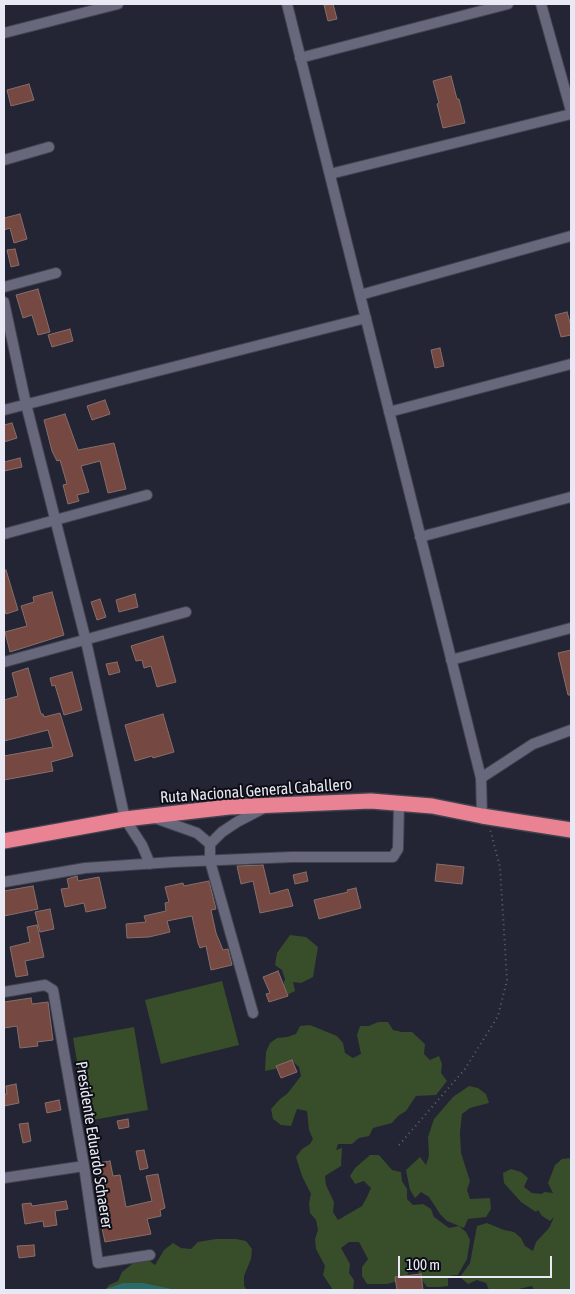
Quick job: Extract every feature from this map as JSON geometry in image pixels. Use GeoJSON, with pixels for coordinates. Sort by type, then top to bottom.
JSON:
{"type":"FeatureCollection","features":[{"type":"Feature","properties":{"kind":"highway","name":"Ruta Nacional General Caballero"},"geometry":{"type":"LineString","coordinates":[[4,841],[150,816],[272,804],[371,801],[432,806],[484,817],[571,830]]}},
{"type":"Feature","properties":{"kind":"street"},"geometry":{"type":"LineString","coordinates":[[4,33],[118,4]]}},
{"type":"Feature","properties":{"kind":"street"},"geometry":{"type":"LineString","coordinates":[[287,4],[481,778],[484,817]]}},
{"type":"Feature","properties":{"kind":"street"},"geometry":{"type":"LineString","coordinates":[[300,58],[508,4]]}},
{"type":"Feature","properties":{"kind":"street"},"geometry":{"type":"LineString","coordinates":[[330,174],[571,112],[541,4]]}},
{"type":"Feature","properties":{"kind":"street"},"geometry":{"type":"LineString","coordinates":[[4,160],[49,147]]}},
{"type":"Feature","properties":{"kind":"street"},"geometry":{"type":"LineString","coordinates":[[360,295],[571,236]]}},
{"type":"Feature","properties":{"kind":"street"},"geometry":{"type":"LineString","coordinates":[[4,286],[56,273]]}},
{"type":"Feature","properties":{"kind":"street"},"geometry":{"type":"LineString","coordinates":[[4,302],[26,404],[86,641],[125,819],[142,845],[150,864]]}},
{"type":"Feature","properties":{"kind":"street"},"geometry":{"type":"LineString","coordinates":[[4,410],[366,318]]}},
{"type":"Feature","properties":{"kind":"street"},"geometry":{"type":"LineString","coordinates":[[389,412],[571,364]]}},
{"type":"Feature","properties":{"kind":"street"},"geometry":{"type":"LineString","coordinates":[[4,534],[147,495]]}},
{"type":"Feature","properties":{"kind":"street"},"geometry":{"type":"LineString","coordinates":[[420,537],[571,497]]}},
{"type":"Feature","properties":{"kind":"street"},"geometry":{"type":"LineString","coordinates":[[4,662],[186,612]]}},
{"type":"Feature","properties":{"kind":"street"},"geometry":{"type":"LineString","coordinates":[[451,660],[571,628]]}},
{"type":"Feature","properties":{"kind":"street"},"geometry":{"type":"LineString","coordinates":[[481,778],[533,744],[571,730]]}},
{"type":"Feature","properties":{"kind":"street"},"geometry":{"type":"LineString","coordinates":[[4,882],[85,868],[292,856],[393,857],[398,849],[399,803]]}},
{"type":"Feature","properties":{"kind":"street"},"geometry":{"type":"LineString","coordinates":[[253,1013],[210,860],[210,844],[222,832],[237,822],[272,804]]}},
{"type":"Feature","properties":{"kind":"street"},"geometry":{"type":"LineString","coordinates":[[150,816],[197,833],[210,844]]}},
{"type":"Feature","properties":{"kind":"street","name":"Presidente Eduardo Schaerer"},"geometry":{"type":"LineString","coordinates":[[4,992],[45,985],[53,990],[84,1166],[98,1263],[150,1255]]}},
{"type":"Feature","properties":{"kind":"street"},"geometry":{"type":"LineString","coordinates":[[4,1178],[84,1166]]}},
{"type":"Feature","properties":{"kind":"path"},"geometry":{"type":"LineString","coordinates":[[399,1145],[465,1070],[498,1016],[507,980],[500,867],[484,817]]}},
{"type":"Feature","properties":{"kind":"shaded area"},"geometry":{"type":"Polygon","coordinates":[[[290,935],[306,937],[318,947],[313,977],[301,983],[293,982],[295,991],[287,995],[282,988],[285,979],[282,970],[275,965],[277,953],[290,935]]]}},
{"type":"Feature","properties":{"kind":"shaded area"},"geometry":{"type":"Polygon","coordinates":[[[222,981],[239,1045],[161,1064],[145,1000],[222,981]]]}},
{"type":"Feature","properties":{"kind":"shaded area"},"geometry":{"type":"Polygon","coordinates":[[[378,1022],[388,1022],[393,1030],[412,1032],[425,1044],[424,1054],[430,1060],[439,1056],[442,1064],[441,1073],[447,1081],[436,1095],[416,1096],[406,1111],[392,1123],[373,1128],[369,1136],[359,1138],[352,1144],[338,1144],[336,1150],[342,1148],[341,1166],[325,1176],[326,1185],[334,1202],[333,1212],[338,1220],[362,1206],[371,1188],[364,1181],[355,1184],[350,1176],[355,1168],[370,1155],[379,1155],[392,1170],[401,1172],[402,1181],[407,1189],[407,1199],[413,1205],[423,1204],[431,1209],[434,1217],[449,1228],[459,1226],[466,1232],[470,1240],[467,1259],[458,1275],[448,1276],[448,1286],[427,1287],[417,1269],[417,1259],[408,1262],[409,1271],[405,1279],[387,1284],[367,1284],[362,1276],[362,1267],[368,1259],[359,1242],[349,1242],[341,1248],[350,1264],[349,1273],[354,1280],[353,1290],[333,1290],[323,1275],[325,1266],[316,1249],[315,1239],[318,1230],[316,1220],[310,1213],[309,1203],[311,1194],[302,1176],[296,1157],[313,1139],[309,1130],[307,1111],[297,1109],[291,1126],[281,1125],[273,1119],[271,1109],[287,1094],[301,1076],[299,1067],[292,1061],[275,1069],[265,1071],[266,1052],[270,1043],[277,1038],[296,1034],[300,1026],[310,1025],[337,1036],[343,1043],[345,1053],[353,1058],[361,1054],[357,1035],[360,1026],[369,1026],[378,1022]]]}},
{"type":"Feature","properties":{"kind":"shaded area"},"geometry":{"type":"Polygon","coordinates":[[[134,1027],[148,1110],[87,1121],[73,1038],[134,1027]]]}},
{"type":"Feature","properties":{"kind":"shaded area"},"geometry":{"type":"Polygon","coordinates":[[[469,1086],[478,1088],[486,1094],[489,1103],[470,1108],[462,1114],[460,1133],[461,1153],[470,1181],[467,1190],[470,1199],[490,1198],[491,1209],[486,1217],[468,1219],[464,1228],[447,1221],[429,1197],[421,1192],[415,1198],[410,1190],[406,1170],[420,1157],[426,1165],[429,1156],[428,1137],[434,1119],[453,1097],[469,1086]]]}},
{"type":"Feature","properties":{"kind":"shaded area"},"geometry":{"type":"Polygon","coordinates":[[[571,1158],[571,1290],[534,1290],[532,1286],[514,1290],[489,1290],[486,1283],[477,1280],[468,1284],[460,1277],[470,1263],[477,1226],[487,1223],[514,1232],[521,1238],[525,1246],[533,1251],[536,1242],[549,1228],[554,1217],[550,1221],[542,1216],[538,1210],[536,1212],[521,1202],[504,1183],[503,1173],[511,1169],[521,1172],[528,1178],[524,1187],[532,1193],[553,1193],[548,1183],[555,1165],[562,1159],[571,1158]]]}},
{"type":"Feature","properties":{"kind":"shaded area"},"geometry":{"type":"Polygon","coordinates":[[[216,1239],[246,1241],[252,1249],[251,1259],[244,1276],[244,1286],[247,1290],[105,1290],[109,1285],[118,1281],[122,1272],[137,1260],[147,1259],[155,1265],[164,1250],[173,1243],[181,1248],[191,1249],[198,1242],[216,1239]]]}},
{"type":"Feature","properties":{"kind":"shaded area"},"geometry":{"type":"Polygon","coordinates":[[[123,1283],[143,1283],[176,1290],[103,1290],[123,1283]]]}},
{"type":"Feature","properties":{"kind":"building"},"geometry":{"type":"Polygon","coordinates":[[[333,4],[337,19],[328,21],[324,5],[333,4]]]}},
{"type":"Feature","properties":{"kind":"building"},"geometry":{"type":"Polygon","coordinates":[[[451,76],[465,123],[443,128],[433,81],[451,76]]]}},
{"type":"Feature","properties":{"kind":"building"},"geometry":{"type":"Polygon","coordinates":[[[29,84],[34,100],[11,106],[7,90],[29,84]]]}},
{"type":"Feature","properties":{"kind":"building"},"geometry":{"type":"Polygon","coordinates":[[[20,214],[27,239],[14,243],[10,228],[4,230],[4,218],[20,214]]]}},
{"type":"Feature","properties":{"kind":"building"},"geometry":{"type":"Polygon","coordinates":[[[15,249],[19,265],[11,267],[7,250],[15,249]]]}},
{"type":"Feature","properties":{"kind":"building"},"geometry":{"type":"Polygon","coordinates":[[[38,289],[50,332],[38,335],[32,315],[23,318],[16,295],[38,289]]]}},
{"type":"Feature","properties":{"kind":"building"},"geometry":{"type":"Polygon","coordinates":[[[567,312],[571,326],[571,335],[561,337],[555,315],[567,312]]]}},
{"type":"Feature","properties":{"kind":"building"},"geometry":{"type":"Polygon","coordinates":[[[70,329],[73,341],[52,347],[48,335],[70,329]]]}},
{"type":"Feature","properties":{"kind":"building"},"geometry":{"type":"Polygon","coordinates":[[[440,348],[444,366],[435,368],[431,350],[440,348]]]}},
{"type":"Feature","properties":{"kind":"building"},"geometry":{"type":"Polygon","coordinates":[[[105,400],[110,414],[92,420],[87,406],[105,400]]]}},
{"type":"Feature","properties":{"kind":"building"},"geometry":{"type":"Polygon","coordinates":[[[65,414],[78,450],[114,443],[126,489],[108,493],[100,461],[81,466],[89,492],[77,495],[79,501],[68,504],[63,485],[67,484],[60,460],[57,461],[52,451],[44,420],[65,414]]]}},
{"type":"Feature","properties":{"kind":"building"},"geometry":{"type":"Polygon","coordinates":[[[12,423],[17,438],[4,442],[4,425],[12,423]]]}},
{"type":"Feature","properties":{"kind":"building"},"geometry":{"type":"Polygon","coordinates":[[[20,458],[22,467],[4,471],[4,462],[20,458]]]}},
{"type":"Feature","properties":{"kind":"building"},"geometry":{"type":"Polygon","coordinates":[[[6,570],[18,610],[6,614],[4,607],[4,571],[6,570]]]}},
{"type":"Feature","properties":{"kind":"building"},"geometry":{"type":"Polygon","coordinates":[[[52,592],[64,635],[10,652],[5,632],[27,626],[21,606],[34,602],[33,597],[52,592]]]}},
{"type":"Feature","properties":{"kind":"building"},"geometry":{"type":"Polygon","coordinates":[[[135,594],[138,607],[119,612],[116,600],[135,594]]]}},
{"type":"Feature","properties":{"kind":"building"},"geometry":{"type":"Polygon","coordinates":[[[100,599],[106,617],[97,620],[91,602],[100,599]]]}},
{"type":"Feature","properties":{"kind":"building"},"geometry":{"type":"Polygon","coordinates":[[[163,636],[176,682],[157,687],[151,666],[144,668],[142,660],[136,661],[131,646],[163,636]]]}},
{"type":"Feature","properties":{"kind":"building"},"geometry":{"type":"Polygon","coordinates":[[[571,650],[571,695],[568,695],[558,653],[571,650]]]}},
{"type":"Feature","properties":{"kind":"building"},"geometry":{"type":"Polygon","coordinates":[[[117,662],[120,672],[109,675],[106,664],[117,662]]]}},
{"type":"Feature","properties":{"kind":"building"},"geometry":{"type":"Polygon","coordinates":[[[28,668],[41,714],[44,717],[60,713],[73,756],[51,762],[53,771],[4,780],[4,756],[53,747],[48,730],[4,741],[4,700],[18,696],[12,673],[28,668]]]}},
{"type":"Feature","properties":{"kind":"building"},"geometry":{"type":"Polygon","coordinates":[[[72,672],[82,710],[64,715],[55,685],[52,686],[50,678],[72,672]]]}},
{"type":"Feature","properties":{"kind":"building"},"geometry":{"type":"Polygon","coordinates":[[[163,714],[174,752],[135,761],[125,725],[163,714]]]}},
{"type":"Feature","properties":{"kind":"building"},"geometry":{"type":"Polygon","coordinates":[[[437,864],[464,867],[462,884],[435,881],[437,864]]]}},
{"type":"Feature","properties":{"kind":"building"},"geometry":{"type":"Polygon","coordinates":[[[263,865],[270,894],[288,889],[293,906],[260,913],[253,881],[241,884],[237,866],[263,865]]]}},
{"type":"Feature","properties":{"kind":"building"},"geometry":{"type":"Polygon","coordinates":[[[306,872],[308,881],[295,884],[293,875],[306,872]]]}},
{"type":"Feature","properties":{"kind":"building"},"geometry":{"type":"Polygon","coordinates":[[[77,876],[78,881],[99,877],[106,908],[86,912],[84,903],[65,907],[61,889],[69,888],[67,879],[77,876]]]}},
{"type":"Feature","properties":{"kind":"building"},"geometry":{"type":"Polygon","coordinates":[[[209,881],[216,909],[211,910],[216,933],[223,950],[228,949],[232,965],[211,970],[206,946],[200,948],[198,943],[192,916],[167,921],[170,932],[149,937],[127,938],[126,924],[146,922],[144,916],[166,911],[165,903],[169,902],[165,887],[183,883],[184,886],[209,881]]]}},
{"type":"Feature","properties":{"kind":"building"},"geometry":{"type":"Polygon","coordinates":[[[33,886],[38,909],[4,916],[4,891],[33,886]]]}},
{"type":"Feature","properties":{"kind":"building"},"geometry":{"type":"Polygon","coordinates":[[[356,888],[361,908],[319,919],[314,900],[348,892],[347,890],[356,888]]]}},
{"type":"Feature","properties":{"kind":"building"},"geometry":{"type":"Polygon","coordinates":[[[50,909],[54,929],[40,932],[35,912],[50,909]]]}},
{"type":"Feature","properties":{"kind":"building"},"geometry":{"type":"Polygon","coordinates":[[[37,925],[44,957],[25,961],[28,975],[16,977],[10,947],[30,942],[27,927],[37,925]]]}},
{"type":"Feature","properties":{"kind":"building"},"geometry":{"type":"Polygon","coordinates":[[[278,971],[288,996],[269,1002],[266,994],[270,993],[263,977],[278,971]]]}},
{"type":"Feature","properties":{"kind":"building"},"geometry":{"type":"Polygon","coordinates":[[[31,998],[32,1004],[48,1002],[53,1040],[37,1042],[38,1046],[20,1048],[17,1026],[4,1028],[4,1002],[31,998]]]}},
{"type":"Feature","properties":{"kind":"building"},"geometry":{"type":"Polygon","coordinates":[[[292,1060],[297,1072],[281,1078],[276,1066],[292,1060]]]}},
{"type":"Feature","properties":{"kind":"building"},"geometry":{"type":"Polygon","coordinates":[[[16,1084],[19,1103],[4,1106],[4,1094],[7,1094],[6,1086],[16,1084]]]}},
{"type":"Feature","properties":{"kind":"building"},"geometry":{"type":"Polygon","coordinates":[[[59,1100],[61,1110],[47,1113],[45,1103],[59,1100]]]}},
{"type":"Feature","properties":{"kind":"building"},"geometry":{"type":"Polygon","coordinates":[[[128,1119],[129,1127],[119,1129],[117,1121],[128,1119]]]}},
{"type":"Feature","properties":{"kind":"building"},"geometry":{"type":"Polygon","coordinates":[[[28,1123],[31,1141],[23,1143],[19,1124],[28,1123]]]}},
{"type":"Feature","properties":{"kind":"building"},"geometry":{"type":"Polygon","coordinates":[[[144,1150],[148,1168],[140,1170],[136,1151],[144,1150]]]}},
{"type":"Feature","properties":{"kind":"building"},"geometry":{"type":"Polygon","coordinates":[[[110,1161],[113,1176],[120,1175],[126,1207],[152,1201],[146,1176],[158,1174],[165,1208],[160,1210],[161,1216],[147,1219],[151,1234],[105,1242],[100,1219],[108,1218],[99,1175],[94,1176],[92,1164],[110,1161]]]}},
{"type":"Feature","properties":{"kind":"building"},"geometry":{"type":"Polygon","coordinates":[[[66,1201],[68,1209],[55,1211],[57,1225],[44,1227],[43,1221],[25,1224],[22,1204],[31,1203],[32,1206],[66,1201]]]}},
{"type":"Feature","properties":{"kind":"building"},"geometry":{"type":"Polygon","coordinates":[[[34,1245],[35,1256],[19,1258],[17,1246],[34,1245]]]}},
{"type":"Feature","properties":{"kind":"building"},"geometry":{"type":"Polygon","coordinates":[[[421,1274],[423,1290],[397,1290],[395,1277],[421,1274]]]}}]}
